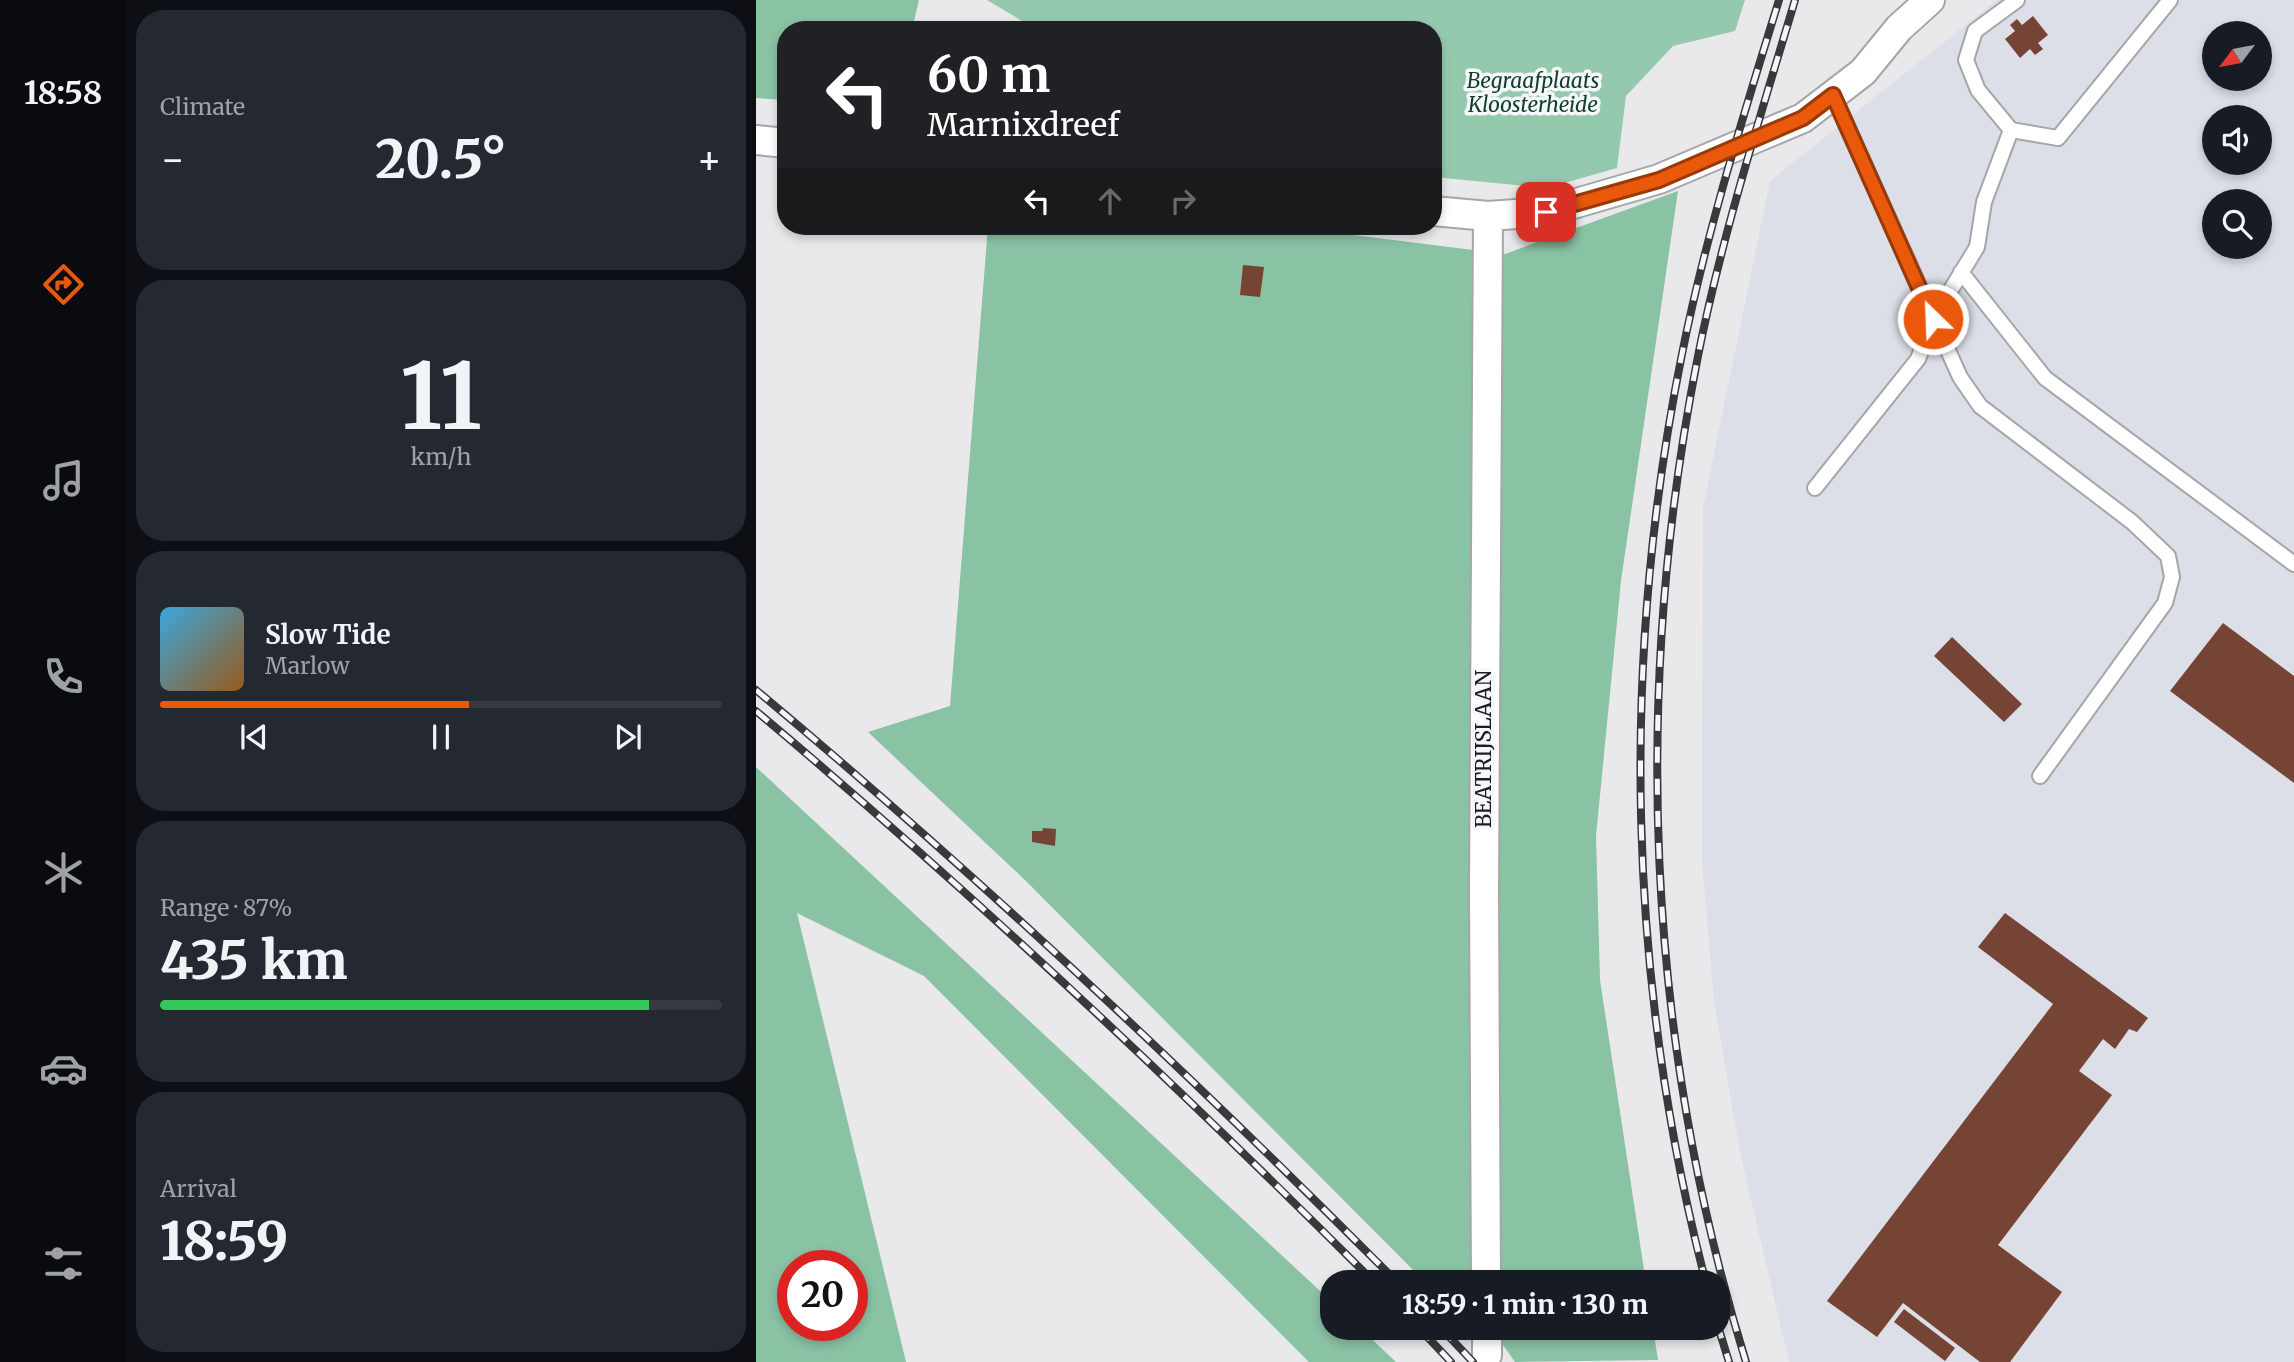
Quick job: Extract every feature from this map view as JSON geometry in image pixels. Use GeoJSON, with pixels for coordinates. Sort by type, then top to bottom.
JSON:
{"type":"FeatureCollection","features":[{"type":"Feature","properties":{"kind":"street"},"geometry":{"type":"LineString","coordinates":[[1442,212],[1488,216],[1546,212],[1659,180],[1803,118],[1863,72],[1899,28],[1930,0]]}},
{"type":"Feature","properties":{"kind":"street"},"geometry":{"type":"LineString","coordinates":[[756,140],[777,142]]}},
{"type":"Feature","properties":{"kind":"street","name":"BEATRIJSLAAN"},"geometry":{"type":"LineString","coordinates":[[1486,1270],[1484,878],[1488,216]]}},
{"type":"Feature","properties":{"kind":"lane"},"geometry":{"type":"LineString","coordinates":[[2017,0],[1975,31],[1966,60],[1978,90],[2011,130],[2058,138],[2170,0]]}},
{"type":"Feature","properties":{"kind":"lane"},"geometry":{"type":"LineString","coordinates":[[1833,95],[1960,377],[1980,406],[2132,522],[2168,556],[2172,577],[2165,603],[2040,776]]}},
{"type":"Feature","properties":{"kind":"lane"},"geometry":{"type":"LineString","coordinates":[[1815,488],[1918,359],[1933,319],[1977,247],[1984,202],[2011,130]]}},
{"type":"Feature","properties":{"kind":"lane"},"geometry":{"type":"LineString","coordinates":[[1961,272],[2045,378],[2294,564]]}},
{"type":"Feature","properties":{"kind":"shaded area"},"geometry":{"type":"Polygon","coordinates":[[[1997,0],[2294,0],[2294,1362],[1789,1362],[1740,1152],[1714,1001],[1702,861],[1703,508],[1770,181],[1997,0]]]}},
{"type":"Feature","properties":{"kind":"green space"},"geometry":{"type":"Polygon","coordinates":[[[756,0],[919,0],[914,21],[777,21],[777,99],[756,98],[756,0]]]}},
{"type":"Feature","properties":{"kind":"green space","name":"Begraafplaats Kloosterheide"},"geometry":{"type":"Polygon","coordinates":[[[987,0],[1745,0],[1735,31],[1673,46],[1626,96],[1617,168],[1547,188],[1442,178],[1442,21],[1022,21],[987,0]]]}},
{"type":"Feature","properties":{"kind":"green space"},"geometry":{"type":"Polygon","coordinates":[[[1678,191],[1621,581],[1596,836],[1600,980],[1644,1270],[1413,1270],[1027,882],[868,732],[950,706],[987,235],[1353,235],[1505,254],[1678,191]]]}},
{"type":"Feature","properties":{"kind":"green space"},"geometry":{"type":"Polygon","coordinates":[[[756,767],[1320,1291],[1320,1340],[1373,1340],[1396,1362],[1309,1362],[924,976],[797,913],[906,1362],[756,1362],[756,767]]]}},
{"type":"Feature","properties":{"kind":"green space"},"geometry":{"type":"Polygon","coordinates":[[[1499,1340],[1655,1340],[1658,1360],[1515,1362],[1499,1340]]]}},
{"type":"Feature","properties":{"kind":"building"},"geometry":{"type":"Polygon","coordinates":[[[2033,16],[2048,35],[2038,43],[2043,49],[2035,55],[2030,49],[2020,58],[2005,39],[2015,31],[2010,25],[2017,19],[2022,25],[2033,16]]]}},
{"type":"Feature","properties":{"kind":"building"},"geometry":{"type":"Polygon","coordinates":[[[1243,265],[1264,267],[1260,297],[1240,295],[1243,265]]]}},
{"type":"Feature","properties":{"kind":"building"},"geometry":{"type":"Polygon","coordinates":[[[2223,623],[2294,676],[2294,783],[2170,691],[2223,623]]]}},
{"type":"Feature","properties":{"kind":"building"},"geometry":{"type":"Polygon","coordinates":[[[1952,637],[2022,704],[2004,722],[1934,656],[1952,637]]]}},
{"type":"Feature","properties":{"kind":"building"},"geometry":{"type":"Polygon","coordinates":[[[1043,828],[1056,829],[1055,846],[1032,842],[1032,831],[1042,831],[1043,828]]]}},
{"type":"Feature","properties":{"kind":"building"},"geometry":{"type":"Polygon","coordinates":[[[2005,913],[2148,1018],[2137,1032],[2129,1029],[2115,1049],[2103,1039],[2079,1071],[2112,1095],[1998,1245],[2062,1292],[2010,1362],[1980,1362],[1903,1303],[1877,1337],[1827,1301],[2053,1004],[1978,947],[2005,913]]]}},
{"type":"Feature","properties":{"kind":"building"},"geometry":{"type":"Polygon","coordinates":[[[1904,1309],[1955,1348],[1945,1361],[1894,1322],[1904,1309]]]}},
{"type":"Feature","properties":{"kind":"railway"},"geometry":{"type":"LineString","coordinates":[[1703,1270],[1680,1168],[1660,1053],[1647,937],[1641,820],[1642,703],[1648,586],[1662,470],[1692,309],[1714,220],[1779,0]]}},
{"type":"Feature","properties":{"kind":"railway"},"geometry":{"type":"LineString","coordinates":[[1746,1362],[1712,1239],[1687,1114],[1669,988],[1659,862],[1658,735],[1663,609],[1677,482],[1698,356],[1730,221],[1795,0]]}},
{"type":"Feature","properties":{"kind":"railway"},"geometry":{"type":"LineString","coordinates":[[756,690],[922,832],[1084,979],[1385,1270]]}},
{"type":"Feature","properties":{"kind":"railway"},"geometry":{"type":"LineString","coordinates":[[756,711],[916,849],[1072,990],[1362,1270]]}},
{"type":"Feature","properties":{"kind":"railway"},"geometry":{"type":"LineString","coordinates":[[1430,1340],[1451,1362]]}},
{"type":"Feature","properties":{"kind":"railway"},"geometry":{"type":"LineString","coordinates":[[1452,1340],[1473,1362]]}},
{"type":"Feature","properties":{"kind":"railway"},"geometry":{"type":"LineString","coordinates":[[1722,1340],[1729,1362]]}},
{"type":"Feature","properties":{"kind":"route"},"geometry":{"type":"LineString","coordinates":[[1546,212],[1659,180],[1803,118],[1833,95],[1933,319]]}}]}
